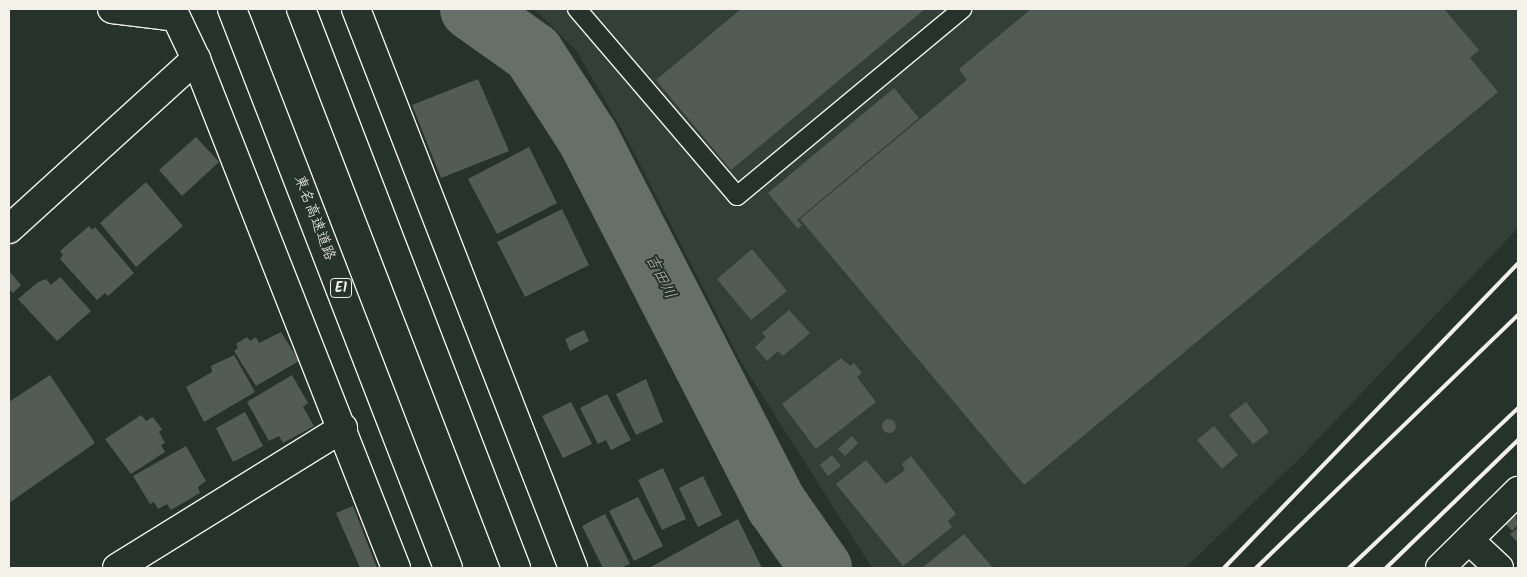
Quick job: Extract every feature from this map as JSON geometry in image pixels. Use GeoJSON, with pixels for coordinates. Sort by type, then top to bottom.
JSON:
{"type":"FeatureCollection","features":[{"type":"Feature","properties":{"kind":"main road"},"geometry":{"type":"LineString","coordinates":[[112,9],[176,17],[196,58],[343,428],[396,568]]}},
{"type":"Feature","properties":{"kind":"main road","name":"東名高速道路"},"geometry":{"type":"LineString","coordinates":[[232,9],[448,568]]}},
{"type":"Feature","properties":{"kind":"main road"},"geometry":{"type":"LineString","coordinates":[[300,9],[516,568]]}},
{"type":"Feature","properties":{"kind":"main road"},"geometry":{"type":"LineString","coordinates":[[356,9],[573,568]]}},
{"type":"Feature","properties":{"kind":"main road"},"geometry":{"type":"LineString","coordinates":[[9,229],[196,58]]}},
{"type":"Feature","properties":{"kind":"main road"},"geometry":{"type":"LineString","coordinates":[[117,568],[343,428]]}},
{"type":"Feature","properties":{"kind":"main road"},"geometry":{"type":"LineString","coordinates":[[1440,568],[1518,491]]}},
{"type":"Feature","properties":{"kind":"main road"},"geometry":{"type":"LineString","coordinates":[[1469,540],[1499,568]]}},
{"type":"Feature","properties":{"kind":"lane"},"geometry":{"type":"LineString","coordinates":[[577,9],[737,196],[962,9]]}},
{"type":"Feature","properties":{"kind":"shaded area"},"geometry":{"type":"Polygon","coordinates":[[[534,9],[1518,9],[1518,228],[1300,458],[1185,568],[872,568],[741,362],[627,139],[576,50],[534,9]]]}},
{"type":"Feature","properties":{"kind":"building"},"geometry":{"type":"Polygon","coordinates":[[[741,9],[925,9],[731,170],[656,80],[741,9]]]}},
{"type":"Feature","properties":{"kind":"building"},"geometry":{"type":"Polygon","coordinates":[[[1031,9],[1444,9],[1479,50],[1470,58],[1498,92],[1024,485],[800,219],[967,80],[959,69],[1031,9]]]}},
{"type":"Feature","properties":{"kind":"building"},"geometry":{"type":"Polygon","coordinates":[[[478,79],[509,151],[441,178],[412,105],[478,79]]]}},
{"type":"Feature","properties":{"kind":"building"},"geometry":{"type":"Polygon","coordinates":[[[894,88],[919,118],[797,220],[802,225],[798,229],[768,193],[894,88]]]}},
{"type":"Feature","properties":{"kind":"building"},"geometry":{"type":"Polygon","coordinates":[[[196,137],[219,162],[182,196],[159,170],[196,137]]]}},
{"type":"Feature","properties":{"kind":"building"},"geometry":{"type":"Polygon","coordinates":[[[529,147],[557,203],[497,234],[468,179],[529,147]]]}},
{"type":"Feature","properties":{"kind":"building"},"geometry":{"type":"Polygon","coordinates":[[[146,182],[183,226],[136,267],[100,223],[146,182]]]}},
{"type":"Feature","properties":{"kind":"building"},"geometry":{"type":"Polygon","coordinates":[[[562,209],[589,265],[525,297],[497,242],[562,209]]]}},
{"type":"Feature","properties":{"kind":"building"},"geometry":{"type":"Polygon","coordinates":[[[89,226],[92,230],[95,227],[134,273],[108,296],[105,293],[97,300],[60,259],[63,255],[60,251],[89,226]]]}},
{"type":"Feature","properties":{"kind":"building"},"geometry":{"type":"Polygon","coordinates":[[[752,249],[787,291],[751,320],[717,279],[752,249]]]}},
{"type":"Feature","properties":{"kind":"building"},"geometry":{"type":"Polygon","coordinates":[[[9,271],[21,285],[13,293],[9,289],[9,271]]]}},
{"type":"Feature","properties":{"kind":"building"},"geometry":{"type":"Polygon","coordinates":[[[60,277],[91,311],[57,341],[18,299],[38,282],[46,279],[51,285],[60,277]]]}},
{"type":"Feature","properties":{"kind":"building"},"geometry":{"type":"Polygon","coordinates":[[[789,310],[810,333],[783,356],[778,351],[767,361],[755,347],[766,337],[762,333],[789,310]]]}},
{"type":"Feature","properties":{"kind":"building"},"geometry":{"type":"Polygon","coordinates":[[[584,330],[589,341],[570,351],[565,339],[584,330]]]}},
{"type":"Feature","properties":{"kind":"building"},"geometry":{"type":"Polygon","coordinates":[[[281,332],[299,361],[256,386],[234,351],[238,348],[236,344],[247,337],[250,341],[256,337],[259,343],[281,332]]]}},
{"type":"Feature","properties":{"kind":"building"},"geometry":{"type":"Polygon","coordinates":[[[234,355],[255,392],[204,422],[186,387],[212,372],[211,366],[234,355]]]}},
{"type":"Feature","properties":{"kind":"building"},"geometry":{"type":"Polygon","coordinates":[[[841,358],[850,366],[854,363],[862,373],[857,377],[876,402],[816,449],[782,404],[841,358]]]}},
{"type":"Feature","properties":{"kind":"building"},"geometry":{"type":"Polygon","coordinates":[[[50,375],[95,443],[9,503],[9,402],[50,375]]]}},
{"type":"Feature","properties":{"kind":"building"},"geometry":{"type":"Polygon","coordinates":[[[292,375],[308,403],[303,407],[314,426],[283,443],[279,436],[269,441],[247,402],[292,375]]]}},
{"type":"Feature","properties":{"kind":"building"},"geometry":{"type":"Polygon","coordinates":[[[646,379],[663,422],[636,435],[616,394],[646,379]]]}},
{"type":"Feature","properties":{"kind":"building"},"geometry":{"type":"Polygon","coordinates":[[[607,394],[631,440],[611,450],[606,440],[598,444],[580,408],[607,394]]]}},
{"type":"Feature","properties":{"kind":"building"},"geometry":{"type":"Polygon","coordinates":[[[571,402],[592,444],[563,458],[542,416],[571,402]]]}},
{"type":"Feature","properties":{"kind":"building"},"geometry":{"type":"Polygon","coordinates":[[[1246,402],[1269,432],[1253,444],[1229,415],[1246,402]]]}},
{"type":"Feature","properties":{"kind":"building"},"geometry":{"type":"Polygon","coordinates":[[[245,412],[263,446],[233,462],[216,428],[245,412]]]}},
{"type":"Feature","properties":{"kind":"building"},"geometry":{"type":"Polygon","coordinates":[[[141,415],[146,421],[153,417],[162,429],[159,432],[165,443],[161,445],[165,452],[131,474],[105,439],[141,415]]]}},
{"type":"Feature","properties":{"kind":"building"},"geometry":{"type":"Polygon","coordinates":[[[886,419],[892,419],[896,426],[892,433],[886,433],[882,429],[882,423],[886,419]]]}},
{"type":"Feature","properties":{"kind":"building"},"geometry":{"type":"Polygon","coordinates":[[[1214,426],[1238,455],[1222,469],[1197,440],[1214,426]]]}},
{"type":"Feature","properties":{"kind":"building"},"geometry":{"type":"Polygon","coordinates":[[[852,436],[858,443],[845,456],[838,449],[852,436]]]}},
{"type":"Feature","properties":{"kind":"building"},"geometry":{"type":"Polygon","coordinates":[[[186,446],[206,481],[198,487],[200,493],[171,510],[167,504],[158,509],[154,502],[150,504],[133,476],[186,446]]]}},
{"type":"Feature","properties":{"kind":"building"},"geometry":{"type":"Polygon","coordinates":[[[832,455],[841,466],[828,476],[820,465],[832,455]]]}},
{"type":"Feature","properties":{"kind":"building"},"geometry":{"type":"Polygon","coordinates":[[[911,456],[956,514],[948,521],[952,527],[903,566],[836,484],[866,460],[886,484],[905,470],[902,464],[911,456]]]}},
{"type":"Feature","properties":{"kind":"building"},"geometry":{"type":"Polygon","coordinates":[[[663,468],[686,519],[662,530],[638,480],[663,468]]]}},
{"type":"Feature","properties":{"kind":"building"},"geometry":{"type":"Polygon","coordinates":[[[703,476],[722,515],[698,527],[679,488],[703,476]]]}},
{"type":"Feature","properties":{"kind":"building"},"geometry":{"type":"Polygon","coordinates":[[[1518,495],[1518,511],[1515,514],[1518,525],[1512,531],[1497,514],[1518,495]]]}},
{"type":"Feature","properties":{"kind":"building"},"geometry":{"type":"Polygon","coordinates":[[[638,497],[663,546],[634,561],[609,511],[638,497]]]}},
{"type":"Feature","properties":{"kind":"building"},"geometry":{"type":"Polygon","coordinates":[[[353,506],[377,568],[360,568],[336,513],[353,506]]]}},
{"type":"Feature","properties":{"kind":"building"},"geometry":{"type":"Polygon","coordinates":[[[605,514],[630,564],[620,568],[603,568],[582,526],[605,514]]]}},
{"type":"Feature","properties":{"kind":"building"},"geometry":{"type":"Polygon","coordinates":[[[738,519],[762,568],[649,568],[738,519]]]}},
{"type":"Feature","properties":{"kind":"building"},"geometry":{"type":"Polygon","coordinates":[[[1518,528],[1518,543],[1510,534],[1518,528]]]}},
{"type":"Feature","properties":{"kind":"building"},"geometry":{"type":"Polygon","coordinates":[[[964,534],[993,568],[922,568],[964,534]]]}},
{"type":"Feature","properties":{"kind":"waterway","name":"吉田川"},"geometry":{"type":"LineString","coordinates":[[471,9],[533,53],[588,138],[777,505],[821,568]]}},
{"type":"Feature","properties":{"kind":"railway"},"geometry":{"type":"LineString","coordinates":[[1224,568],[1518,264]]}},
{"type":"Feature","properties":{"kind":"railway"},"geometry":{"type":"LineString","coordinates":[[1256,568],[1518,315]]}},
{"type":"Feature","properties":{"kind":"railway"},"geometry":{"type":"LineString","coordinates":[[1349,568],[1518,408]]}},
{"type":"Feature","properties":{"kind":"railway"},"geometry":{"type":"LineString","coordinates":[[1386,568],[1518,440]]}}]}
